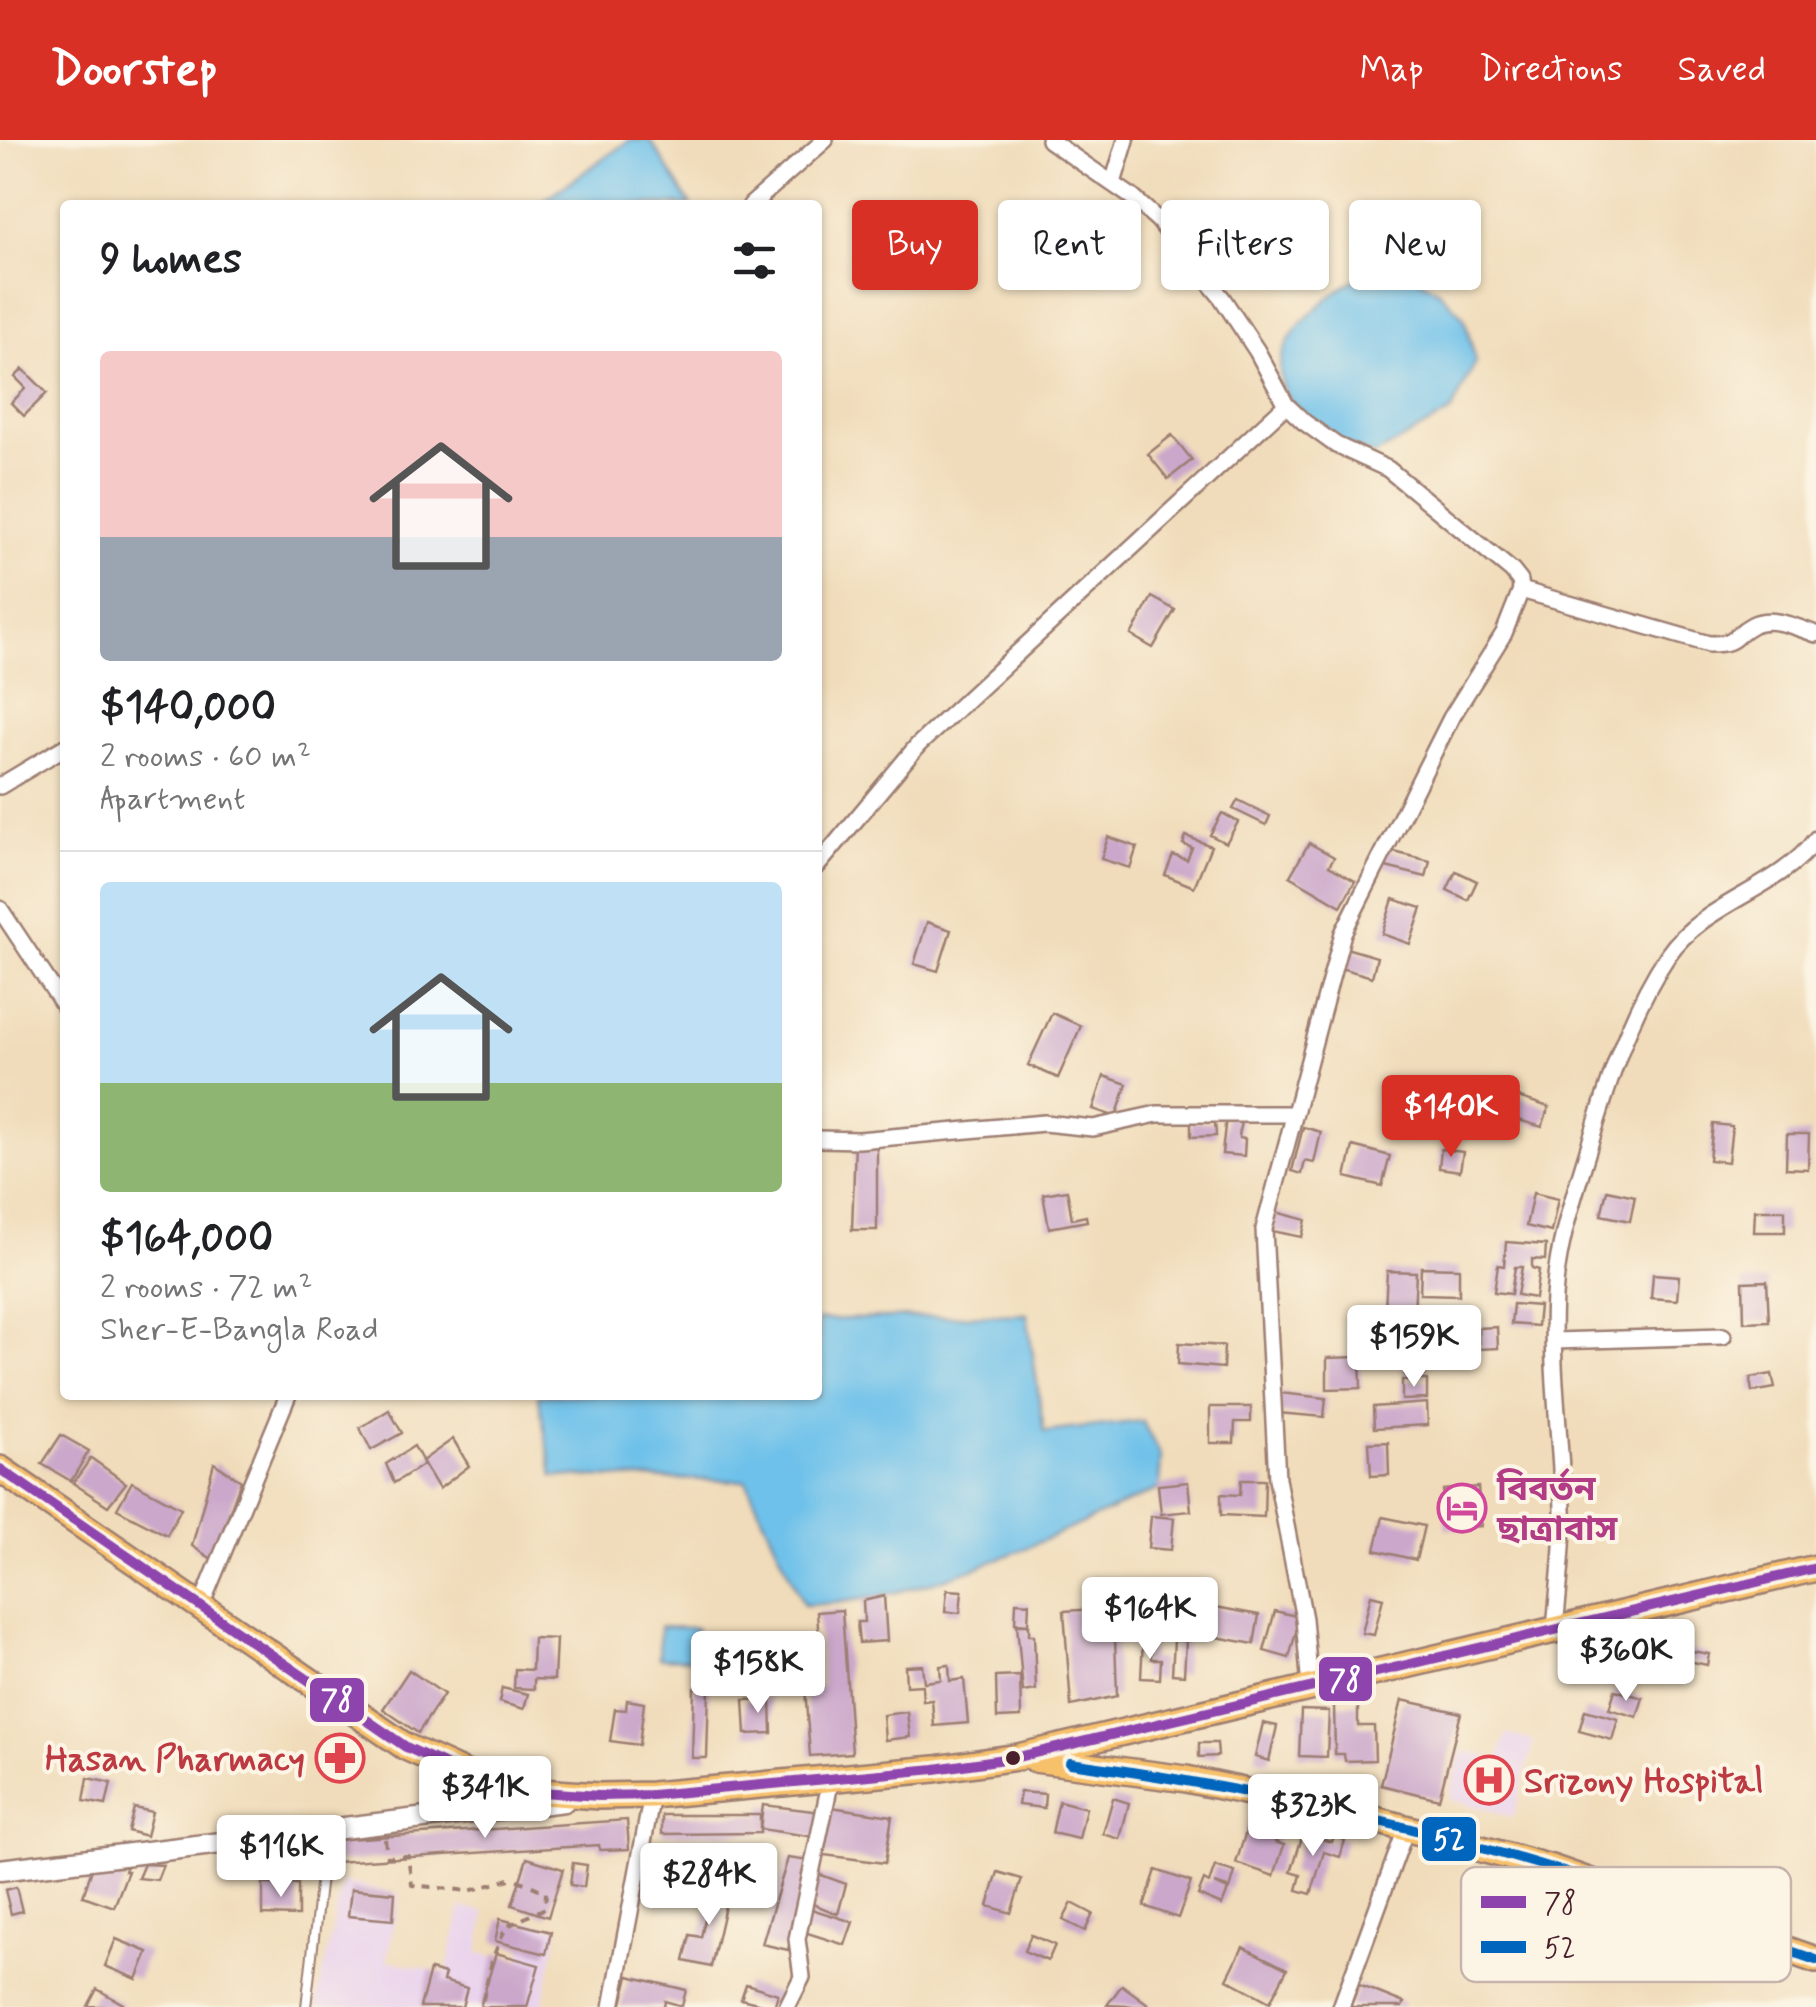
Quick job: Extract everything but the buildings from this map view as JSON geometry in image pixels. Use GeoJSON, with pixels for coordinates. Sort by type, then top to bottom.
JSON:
{"type":"FeatureCollection","features":[{"type":"Feature","properties":{"kind":"highway"},"geometry":{"type":"LineString","coordinates":[[0,1468],[406,1746],[472,1777],[541,1792],[599,1796],[831,1779],[1018,1756],[1816,1568]]}},
{"type":"Feature","properties":{"kind":"highway"},"geometry":{"type":"LineString","coordinates":[[1018,1756],[1186,1778],[1406,1828],[1547,1867]]}},
{"type":"Feature","properties":{"kind":"highway"},"geometry":{"type":"LineString","coordinates":[[1791,1951],[1816,1960]]}},
{"type":"Feature","properties":{"kind":"street"},"geometry":{"type":"LineString","coordinates":[[757,200],[824,140]]}},
{"type":"Feature","properties":{"kind":"street"},"geometry":{"type":"LineString","coordinates":[[1048,140],[1114,183],[1158,220],[1222,298],[1286,405],[1336,445],[1388,469],[1512,570],[1520,581],[1521,590],[1504,633],[1451,718],[1352,911],[1263,1238],[1277,1479],[1304,1619],[1310,1687]]}},
{"type":"Feature","properties":{"kind":"street"},"geometry":{"type":"LineString","coordinates":[[1114,183],[1126,140]]}},
{"type":"Feature","properties":{"kind":"street"},"geometry":{"type":"LineString","coordinates":[[822,861],[918,745],[1286,405]]}},
{"type":"Feature","properties":{"kind":"street"},"geometry":{"type":"LineString","coordinates":[[1521,590],[1709,644],[1734,641],[1753,624],[1768,621],[1816,634]]}},
{"type":"Feature","properties":{"kind":"street"},"geometry":{"type":"LineString","coordinates":[[0,786],[60,750]]}},
{"type":"Feature","properties":{"kind":"street"},"geometry":{"type":"LineString","coordinates":[[1555,1630],[1564,1514],[1554,1300],[1566,1220],[1611,1074],[1644,1000],[1668,955],[1685,934],[1794,862],[1816,839]]}},
{"type":"Feature","properties":{"kind":"street"},"geometry":{"type":"LineString","coordinates":[[0,909],[60,999]]}},
{"type":"Feature","properties":{"kind":"street"},"geometry":{"type":"LineString","coordinates":[[822,1139],[859,1140],[1044,1123],[1093,1128],[1157,1114],[1294,1114]]}},
{"type":"Feature","properties":{"kind":"street"},"geometry":{"type":"LineString","coordinates":[[1554,1341],[1723,1336]]}},
{"type":"Feature","properties":{"kind":"street"},"geometry":{"type":"LineString","coordinates":[[200,1608],[286,1400]]}},
{"type":"Feature","properties":{"kind":"street"},"geometry":{"type":"LineString","coordinates":[[787,2007],[802,1977],[798,1939],[831,1779]]}},
{"type":"Feature","properties":{"kind":"street"},"geometry":{"type":"LineString","coordinates":[[612,2007],[652,1794]]}},
{"type":"Feature","properties":{"kind":"street"},"geometry":{"type":"LineString","coordinates":[[0,1870],[599,1796]]}},
{"type":"Feature","properties":{"kind":"street"},"geometry":{"type":"LineString","coordinates":[[1341,2007],[1406,1828]]}},
{"type":"Feature","properties":{"kind":"lane"},"geometry":{"type":"LineString","coordinates":[[306,2007],[326,1832]]}},
{"type":"Feature","properties":{"kind":"path"},"geometry":{"type":"LineString","coordinates":[[384,1824],[387,1857],[408,1856],[412,1885],[468,1891],[513,1878],[546,1892],[545,1908],[506,1927],[481,2007]]}},
{"type":"Feature","properties":{"kind":"shaded area","name":"Srizony Hospital"},"geometry":{"type":"Polygon","coordinates":[[[1506,1734],[1534,1741],[1513,1817],[1449,1799],[1462,1750],[1498,1760],[1506,1734]]]}},
{"type":"Feature","properties":{"kind":"shaded area"},"geometry":{"type":"Polygon","coordinates":[[[342,1882],[400,1894],[387,1960],[446,1973],[461,1907],[485,1912],[478,1953],[519,1963],[529,1922],[559,1928],[542,2007],[316,2007],[342,1882]]]}},
{"type":"Feature","properties":{"kind":"water"},"geometry":{"type":"Polygon","coordinates":[[[630,140],[650,140],[688,200],[544,200],[630,140]]]}},
{"type":"Feature","properties":{"kind":"water"},"geometry":{"type":"Polygon","coordinates":[[[1349,283],[1349,290],[1437,290],[1464,318],[1476,362],[1451,412],[1375,455],[1339,441],[1307,418],[1286,394],[1280,370],[1285,347],[1300,326],[1349,283]]]}},
{"type":"Feature","properties":{"kind":"water"},"geometry":{"type":"Polygon","coordinates":[[[1027,1314],[1044,1432],[1142,1421],[1161,1456],[1159,1489],[1030,1546],[942,1579],[851,1601],[804,1605],[746,1481],[553,1476],[539,1400],[822,1400],[822,1320],[1027,1314]]]}},
{"type":"Feature","properties":{"kind":"water"},"geometry":{"type":"Polygon","coordinates":[[[660,1627],[695,1628],[694,1659],[659,1658],[660,1627]]]}},
{"type":"Feature","properties":{"kind":"transit line","name":"78"},"geometry":{"type":"LineString","coordinates":[[0,1469],[406,1747],[472,1777],[541,1792],[599,1796],[652,1795],[935,1769],[1018,1757],[1816,1568]]}},
{"type":"Feature","properties":{"kind":"transit line","name":"52"},"geometry":{"type":"LineString","coordinates":[[1070,1763],[1252,1793],[1373,1819],[1545,1867]]}},
{"type":"Feature","properties":{"kind":"transit line","name":"52"},"geometry":{"type":"LineString","coordinates":[[1791,1951],[1816,1960]]}},
{"type":"Feature","properties":{"kind":"place","name":"বিবর্তন ছাত্রাবাস"},"geometry":{"type":"Point","coordinates":[1462,1508]}},
{"type":"Feature","properties":{"kind":"place","name":"Hasan Pharmacy"},"geometry":{"type":"Point","coordinates":[340,1758]}},
{"type":"Feature","properties":{"kind":"place","name":"Srizony Hospital"},"geometry":{"type":"Point","coordinates":[1489,1780]}}]}
